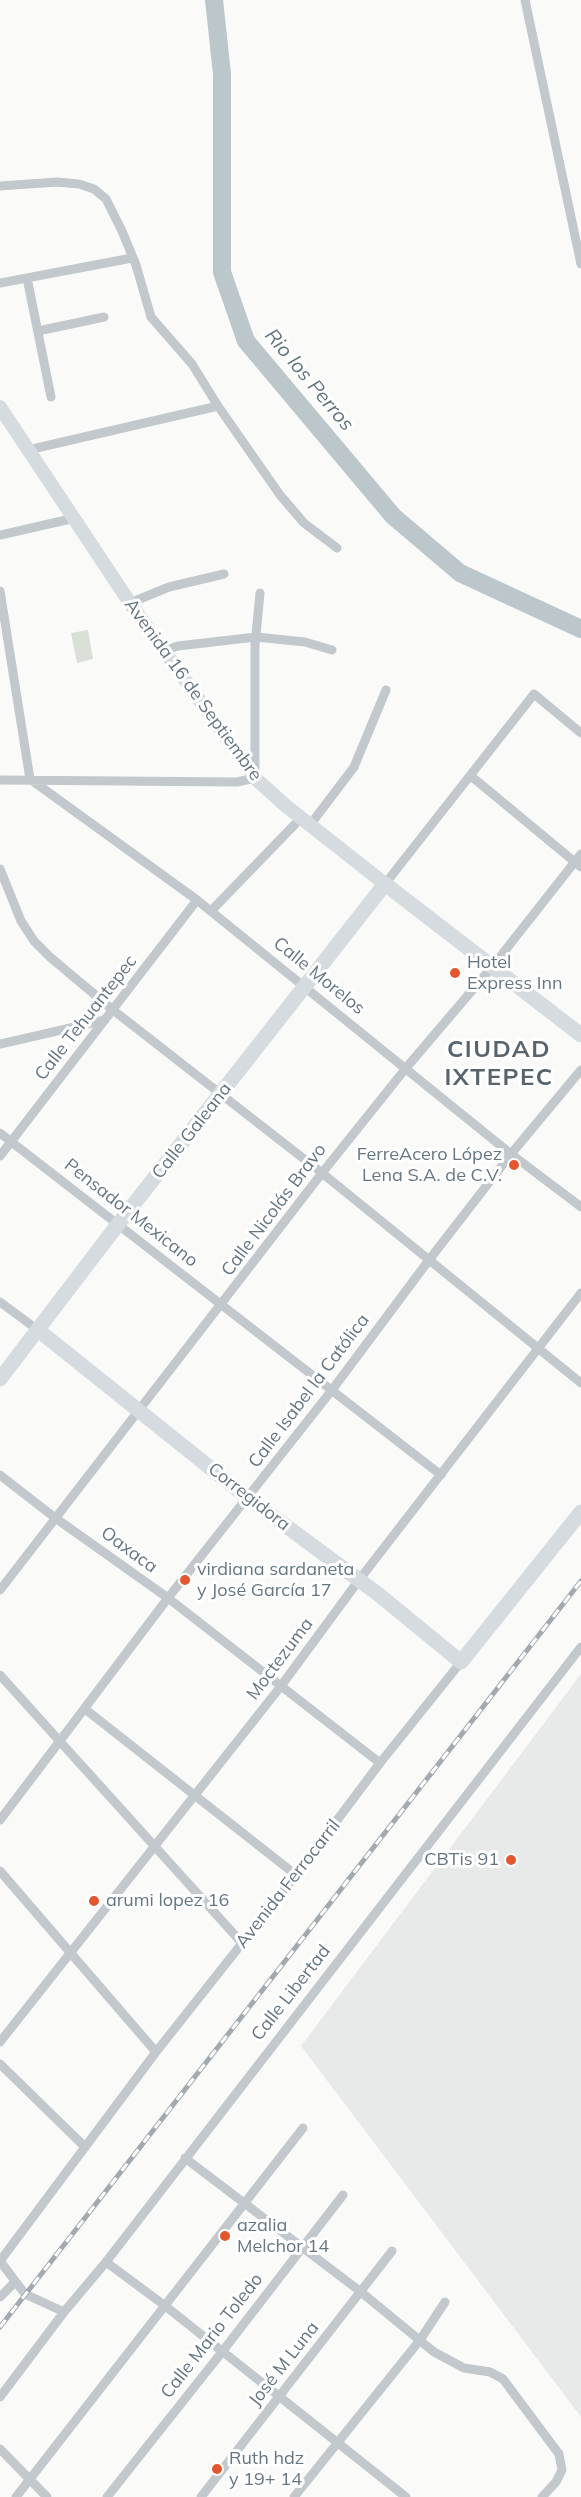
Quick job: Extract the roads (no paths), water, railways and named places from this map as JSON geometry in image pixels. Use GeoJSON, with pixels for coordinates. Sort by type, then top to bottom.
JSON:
{"type":"FeatureCollection","features":[{"type":"Feature","properties":{"kind":"main road","name":"Avenida 16 de Septiembre"},"geometry":{"type":"LineString","coordinates":[[385,884],[581,1035]]}},
{"type":"Feature","properties":{"kind":"main road","name":"Calle Galeana"},"geometry":{"type":"LineString","coordinates":[[0,1379],[118,1223],[222,1094],[385,884]]}},
{"type":"Feature","properties":{"kind":"main road","name":"Corregidora"},"geometry":{"type":"LineString","coordinates":[[38,1330],[248,1498],[359,1580],[461,1662]]}},
{"type":"Feature","properties":{"kind":"main road","name":"Avenida Ferrocarril"},"geometry":{"type":"LineString","coordinates":[[461,1662],[581,1512]]}},
{"type":"Feature","properties":{"kind":"street"},"geometry":{"type":"LineString","coordinates":[[525,0],[581,264]]}},
{"type":"Feature","properties":{"kind":"street"},"geometry":{"type":"LineString","coordinates":[[0,186],[57,182],[79,184],[94,189],[106,199],[142,281],[151,317],[192,364],[218,406],[286,502],[304,523],[337,548]]}},
{"type":"Feature","properties":{"kind":"street"},"geometry":{"type":"LineString","coordinates":[[0,283],[132,258]]}},
{"type":"Feature","properties":{"kind":"street"},"geometry":{"type":"LineString","coordinates":[[27,278],[51,397]]}},
{"type":"Feature","properties":{"kind":"street"},"geometry":{"type":"LineString","coordinates":[[38,331],[104,317]]}},
{"type":"Feature","properties":{"kind":"street"},"geometry":{"type":"LineString","coordinates":[[28,450],[218,406]]}},
{"type":"Feature","properties":{"kind":"street","name":"Avenida 16 de Septiembre"},"geometry":{"type":"LineString","coordinates":[[0,407],[130,603],[255,778],[305,822],[385,884]]}},
{"type":"Feature","properties":{"kind":"street"},"geometry":{"type":"LineString","coordinates":[[0,535],[75,518]]}},
{"type":"Feature","properties":{"kind":"street"},"geometry":{"type":"LineString","coordinates":[[130,603],[170,587],[224,574]]}},
{"type":"Feature","properties":{"kind":"street"},"geometry":{"type":"LineString","coordinates":[[0,591],[30,779]]}},
{"type":"Feature","properties":{"kind":"street"},"geometry":{"type":"LineString","coordinates":[[0,780],[237,782],[255,778],[256,637],[260,593]]}},
{"type":"Feature","properties":{"kind":"street"},"geometry":{"type":"LineString","coordinates":[[163,651],[178,646],[256,637],[305,642],[333,650]]}},
{"type":"Feature","properties":{"kind":"street"},"geometry":{"type":"LineString","coordinates":[[211,910],[305,822],[354,766],[386,690]]}},
{"type":"Feature","properties":{"kind":"street"},"geometry":{"type":"LineString","coordinates":[[385,884],[534,694],[581,733]]}},
{"type":"Feature","properties":{"kind":"street"},"geometry":{"type":"LineString","coordinates":[[471,777],[579,861]]}},
{"type":"Feature","properties":{"kind":"street","name":"Calle Morelos"},"geometry":{"type":"LineString","coordinates":[[30,779],[211,910],[511,1154],[581,1207]]}},
{"type":"Feature","properties":{"kind":"street","name":"Calle Nicolás Bravo"},"geometry":{"type":"LineString","coordinates":[[0,1590],[54,1517],[140,1411],[322,1173],[406,1068],[579,861]]}},
{"type":"Feature","properties":{"kind":"street"},"geometry":{"type":"LineString","coordinates":[[0,869],[21,921],[34,941],[113,1010],[322,1173],[581,1383]]}},
{"type":"Feature","properties":{"kind":"street","name":"Calle Tehuantepec"},"geometry":{"type":"LineString","coordinates":[[0,1156],[197,900]]}},
{"type":"Feature","properties":{"kind":"street"},"geometry":{"type":"LineString","coordinates":[[0,1044],[105,1020]]}},
{"type":"Feature","properties":{"kind":"street","name":"Calle Isabel la Católica"},"geometry":{"type":"LineString","coordinates":[[0,1820],[168,1598],[332,1390],[511,1154],[581,1070]]}},
{"type":"Feature","properties":{"kind":"street","name":"Pensador Mexicano"},"geometry":{"type":"LineString","coordinates":[[0,1132],[441,1475]]}},
{"type":"Feature","properties":{"kind":"street","name":"Moctezuma"},"geometry":{"type":"LineString","coordinates":[[0,2042],[281,1686],[359,1580],[581,1293]]}},
{"type":"Feature","properties":{"kind":"street"},"geometry":{"type":"LineString","coordinates":[[0,1302],[38,1330]]}},
{"type":"Feature","properties":{"kind":"street","name":"Oaxaca"},"geometry":{"type":"LineString","coordinates":[[0,1475],[54,1517],[168,1598],[380,1763]]}},
{"type":"Feature","properties":{"kind":"street","name":"Calle Libertad"},"geometry":{"type":"LineString","coordinates":[[0,2397],[581,1647]]}},
{"type":"Feature","properties":{"kind":"street","name":"Avenida Ferrocarril"},"geometry":{"type":"LineString","coordinates":[[0,2261],[156,2052],[461,1662]]}},
{"type":"Feature","properties":{"kind":"street"},"geometry":{"type":"LineString","coordinates":[[0,1675],[242,1942]]}},
{"type":"Feature","properties":{"kind":"street"},"geometry":{"type":"LineString","coordinates":[[85,1709],[296,1875]]}},
{"type":"Feature","properties":{"kind":"street"},"geometry":{"type":"LineString","coordinates":[[0,1871],[156,2052]]}},
{"type":"Feature","properties":{"kind":"street"},"geometry":{"type":"LineString","coordinates":[[0,2064],[84,2146]]}},
{"type":"Feature","properties":{"kind":"street"},"geometry":{"type":"LineString","coordinates":[[16,2497],[303,2128]]}},
{"type":"Feature","properties":{"kind":"street"},"geometry":{"type":"LineString","coordinates":[[185,2158],[452,2363],[464,2368],[490,2372],[503,2379],[559,2454],[562,2470],[556,2482],[542,2497]]}},
{"type":"Feature","properties":{"kind":"street","name":"Calle Mario Toledo"},"geometry":{"type":"LineString","coordinates":[[106,2497],[343,2195]]}},
{"type":"Feature","properties":{"kind":"street","name":"José M Luna"},"geometry":{"type":"LineString","coordinates":[[201,2497],[392,2251]]}},
{"type":"Feature","properties":{"kind":"street"},"geometry":{"type":"LineString","coordinates":[[0,2261],[25,2294],[64,2312]]}},
{"type":"Feature","properties":{"kind":"street"},"geometry":{"type":"LineString","coordinates":[[106,2262],[279,2397],[392,2493],[406,2497]]}},
{"type":"Feature","properties":{"kind":"street"},"geometry":{"type":"LineString","coordinates":[[0,2296],[15,2282]]}},
{"type":"Feature","properties":{"kind":"street"},"geometry":{"type":"LineString","coordinates":[[294,2497],[335,2443],[420,2340],[445,2302]]}},
{"type":"Feature","properties":{"kind":"street"},"geometry":{"type":"LineString","coordinates":[[0,2449],[47,2497]]}},
{"type":"Feature","properties":{"kind":"waterway","name":"Rio los Perros"},"geometry":{"type":"LineString","coordinates":[[214,0],[222,74],[222,272],[246,341],[393,516],[460,573],[581,629]]}},
{"type":"Feature","properties":{"kind":"railway"},"geometry":{"type":"LineString","coordinates":[[0,2327],[581,1581]]}},
{"type":"Feature","properties":{"kind":"place","name":"Hotel Express Inn"},"geometry":{"type":"Point","coordinates":[455,973]}},
{"type":"Feature","properties":{"kind":"place","name":"FerreAcero López Lena S.A. de C.V."},"geometry":{"type":"Point","coordinates":[514,1165]}},
{"type":"Feature","properties":{"kind":"place","name":"virdiana sardaneta y José García 17"},"geometry":{"type":"Point","coordinates":[185,1580]}},
{"type":"Feature","properties":{"kind":"place","name":"CBTis 91"},"geometry":{"type":"Point","coordinates":[511,1860]}},
{"type":"Feature","properties":{"kind":"place","name":"arumi lopez 16"},"geometry":{"type":"Point","coordinates":[94,1901]}},
{"type":"Feature","properties":{"kind":"place","name":"azalia Melchor 14"},"geometry":{"type":"Point","coordinates":[225,2236]}},
{"type":"Feature","properties":{"kind":"place","name":"Ruth hdz y 19+ 14"},"geometry":{"type":"Point","coordinates":[217,2469]}},
{"type":"Feature","properties":{"kind":"district","name":"CIUDAD IXTEPEC"},"geometry":{"type":"Point","coordinates":[499,1064]}}]}
